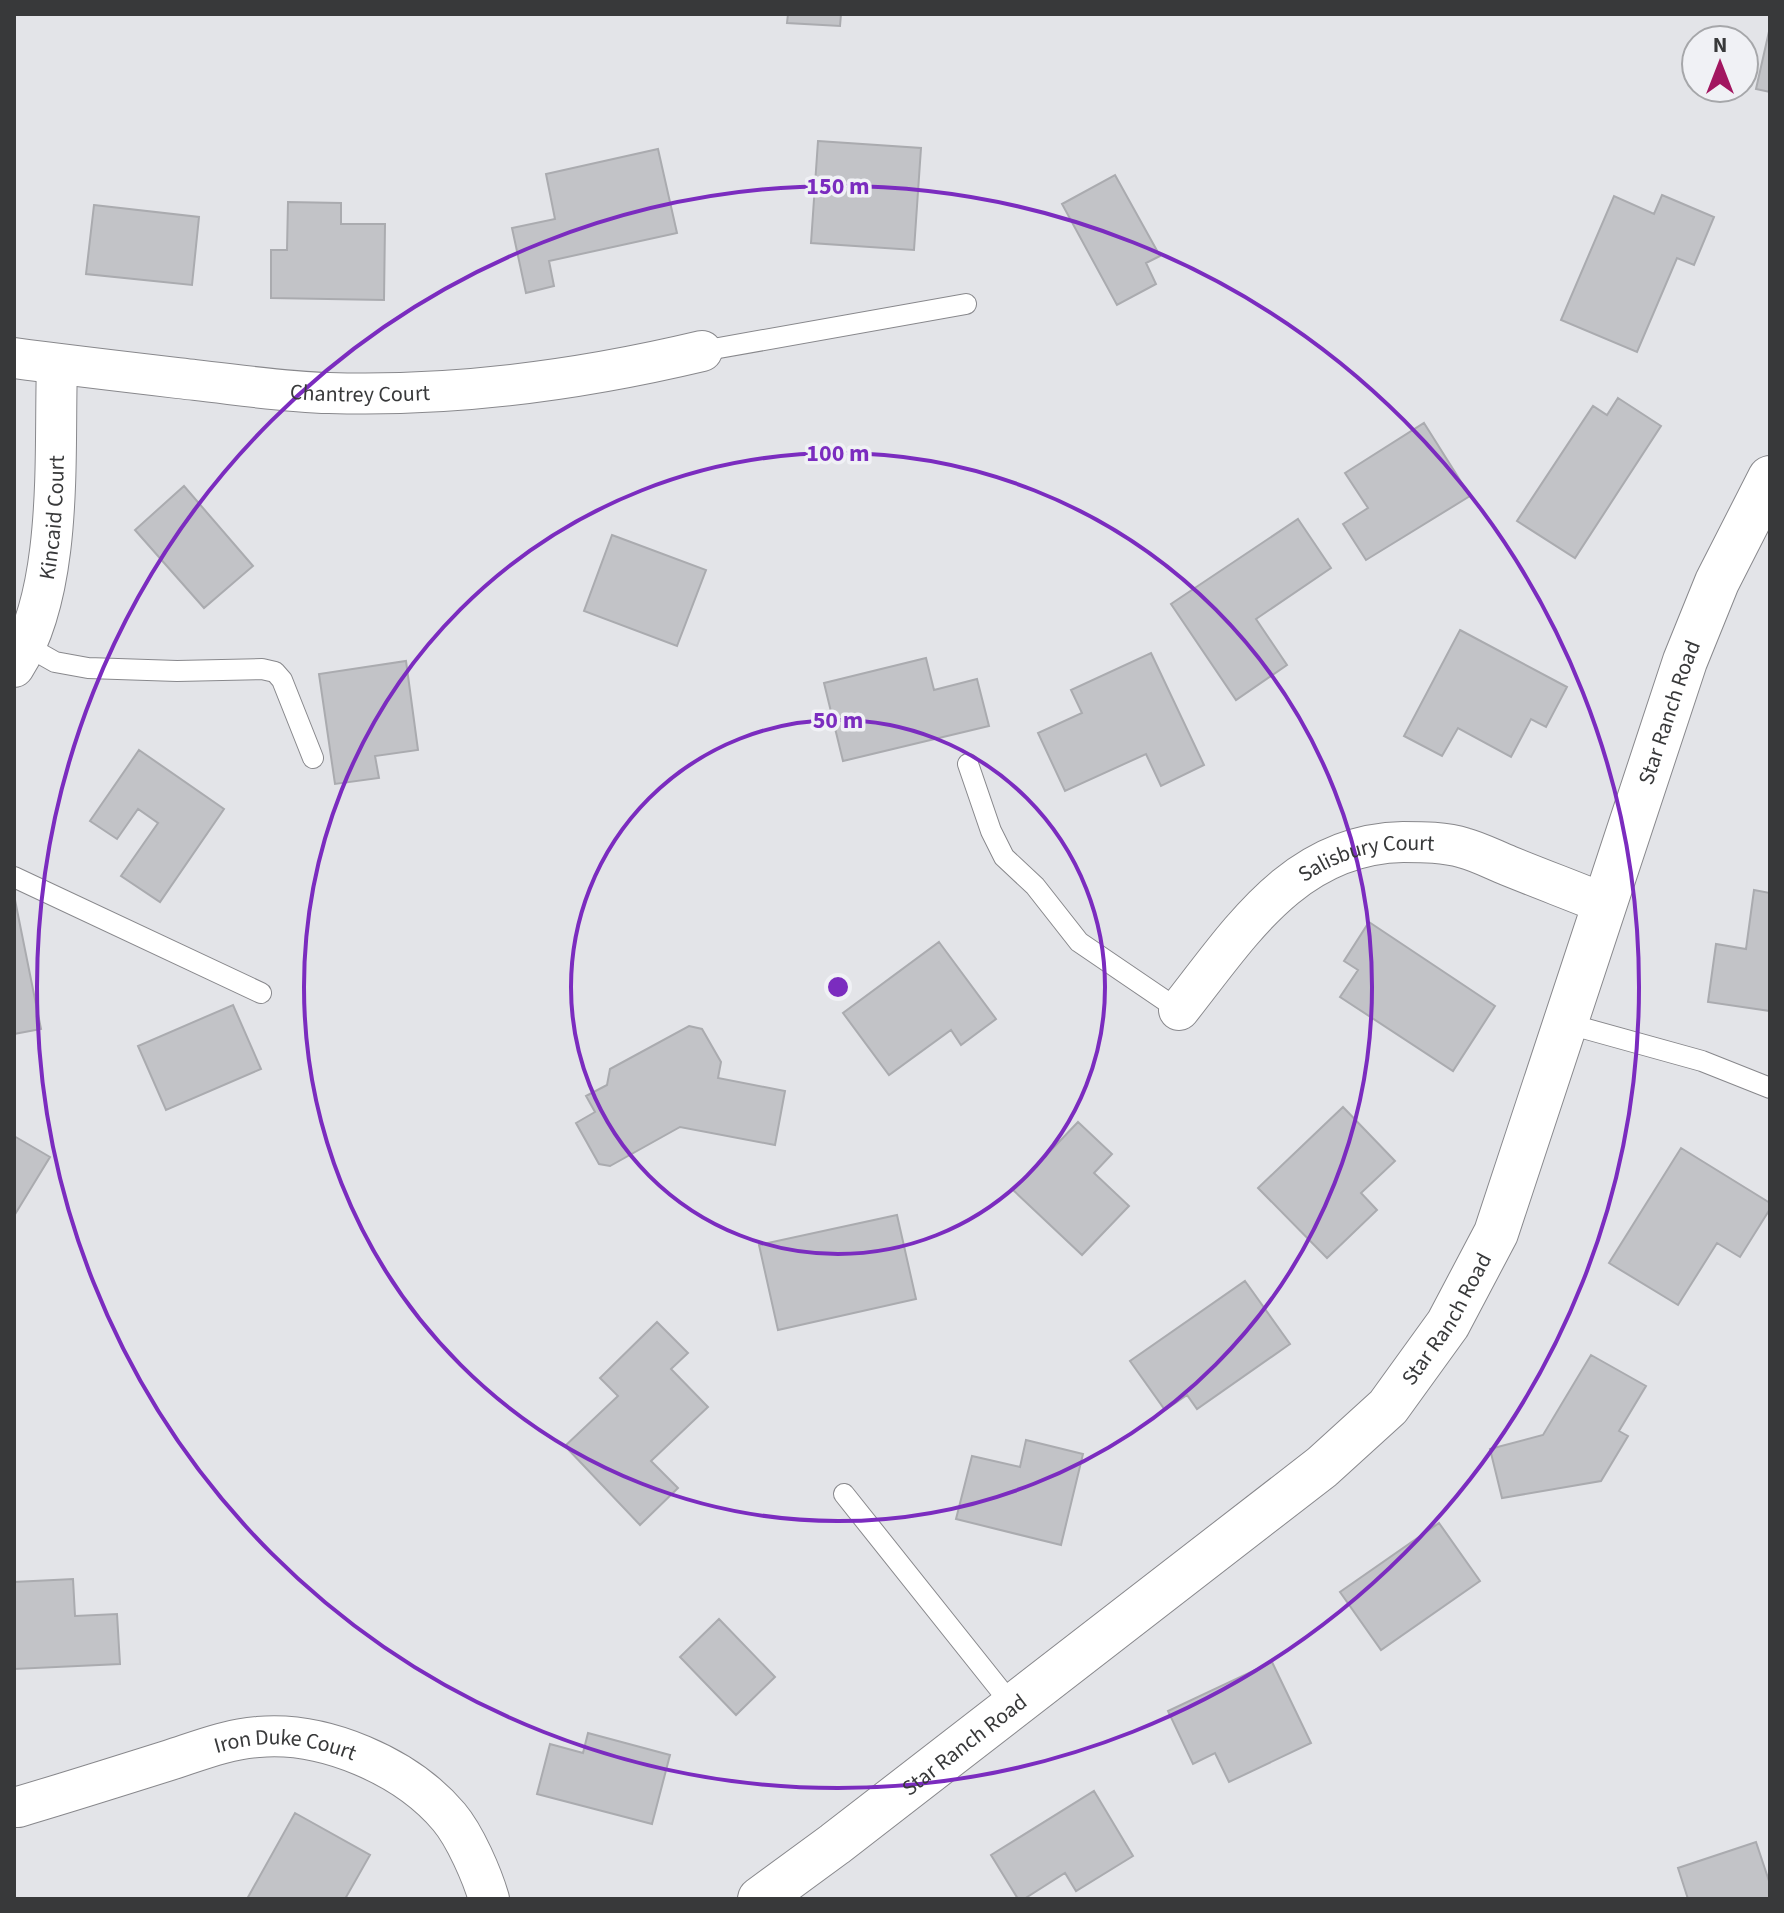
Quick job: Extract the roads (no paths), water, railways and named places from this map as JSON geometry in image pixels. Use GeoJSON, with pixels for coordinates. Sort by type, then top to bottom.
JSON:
{"type":"FeatureCollection","features":[{"type":"Feature","properties":{"kind":"street","name":"Chantrey Court"},"geometry":{"type":"LineString","coordinates":[[14,358],[265,389],[404,393],[563,380],[702,351]]}},
{"type":"Feature","properties":{"kind":"street","name":"Kincaid Court"},"geometry":{"type":"LineString","coordinates":[[20,656],[45,588],[52,547],[57,364]]}},
{"type":"Feature","properties":{"kind":"street","name":"Star Ranch Road"},"geometry":{"type":"LineString","coordinates":[[760,1899],[1322,1467],[1388,1407],[1448,1324],[1496,1233],[1685,661],[1717,582],[1770,478]]}},
{"type":"Feature","properties":{"kind":"street","name":"Salisbury Court"},"geometry":{"type":"LineString","coordinates":[[1179,1010],[1277,892],[1308,868],[1345,852],[1380,842],[1421,842],[1462,847],[1605,904]]}},
{"type":"Feature","properties":{"kind":"street","name":"Iron Duke Court"},"geometry":{"type":"LineString","coordinates":[[18,1807],[215,1746],[257,1737],[297,1737],[382,1765],[419,1789],[450,1818],[489,1899]]}},
{"type":"Feature","properties":{"kind":"lane"},"geometry":{"type":"LineString","coordinates":[[702,351],[966,304]]}},
{"type":"Feature","properties":{"kind":"lane"},"geometry":{"type":"LineString","coordinates":[[20,656],[88,668],[177,671],[262,669],[275,672],[282,680],[313,758]]}},
{"type":"Feature","properties":{"kind":"lane"},"geometry":{"type":"LineString","coordinates":[[968,764],[991,831],[1004,857],[1035,886],[1079,942],[1179,1010]]}},
{"type":"Feature","properties":{"kind":"lane"},"geometry":{"type":"LineString","coordinates":[[14,877],[261,993]]}},
{"type":"Feature","properties":{"kind":"lane"},"geometry":{"type":"LineString","coordinates":[[1565,1023],[1702,1061],[1770,1088]]}},
{"type":"Feature","properties":{"kind":"lane"},"geometry":{"type":"LineString","coordinates":[[844,1494],[1013,1706]]}}]}
